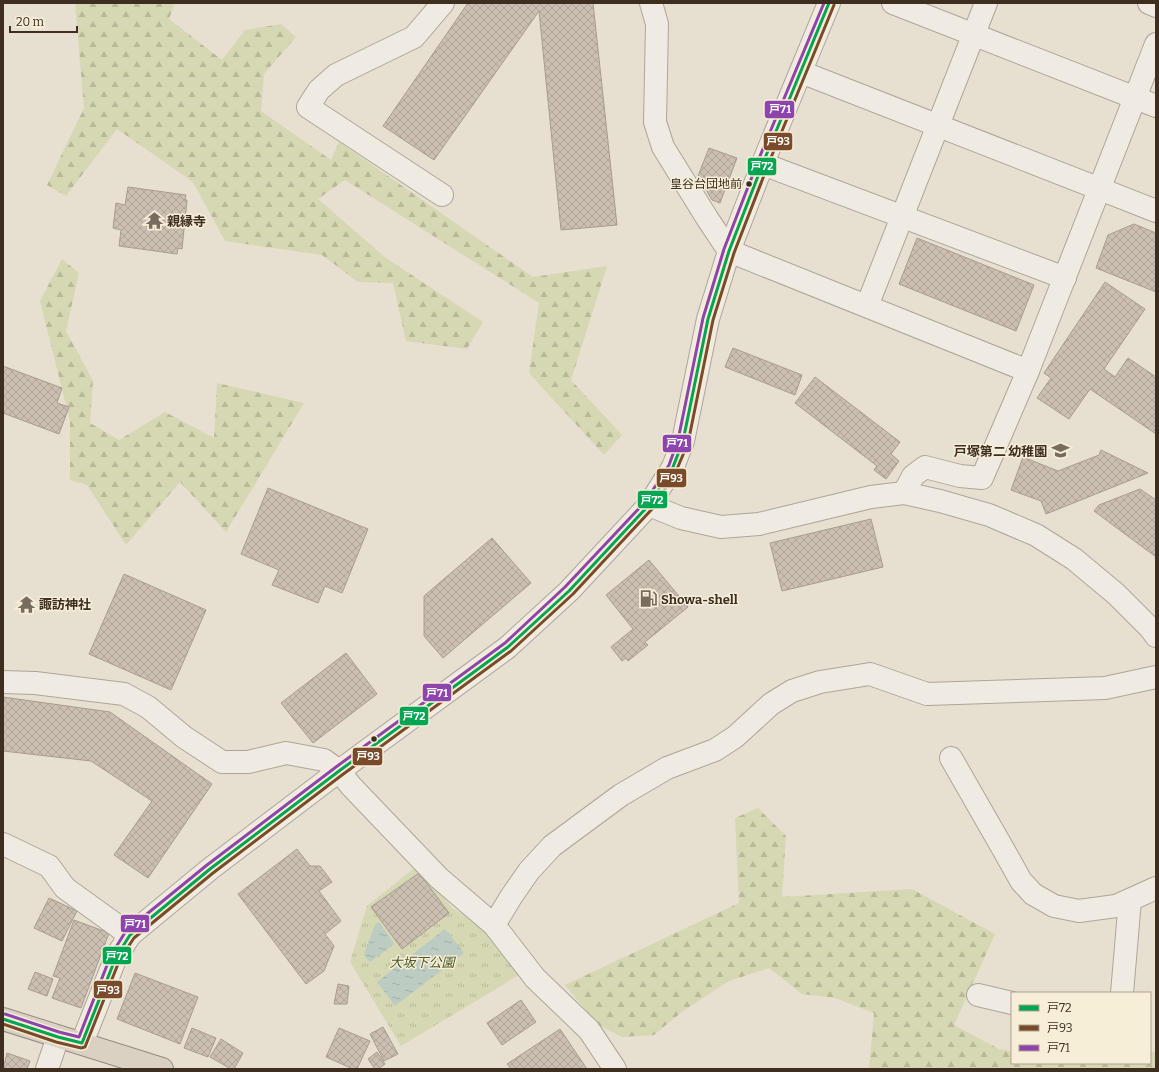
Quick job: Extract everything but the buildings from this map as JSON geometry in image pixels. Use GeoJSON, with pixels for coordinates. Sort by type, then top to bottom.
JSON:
{"type":"FeatureCollection","features":[{"type":"Feature","properties":{"kind":"highway"},"geometry":{"type":"LineString","coordinates":[[3,1019],[162,1069]]}},
{"type":"Feature","properties":{"kind":"street"},"geometry":{"type":"LineString","coordinates":[[442,195],[308,107],[319,90],[336,75],[414,37],[443,3]]}},
{"type":"Feature","properties":{"kind":"street"},"geometry":{"type":"LineString","coordinates":[[651,3],[658,24],[654,122],[663,147],[729,251],[1028,371]]}},
{"type":"Feature","properties":{"kind":"street"},"geometry":{"type":"LineString","coordinates":[[82,1043],[116,957],[130,935],[210,868],[508,647],[568,591],[649,504],[673,467],[683,441],[708,319],[729,251],[829,3]]}},
{"type":"Feature","properties":{"kind":"street"},"geometry":{"type":"LineString","coordinates":[[893,3],[1156,106]]}},
{"type":"Feature","properties":{"kind":"street"},"geometry":{"type":"LineString","coordinates":[[867,306],[986,3]]}},
{"type":"Feature","properties":{"kind":"street"},"geometry":{"type":"LineString","coordinates":[[1150,3],[1156,6]]}},
{"type":"Feature","properties":{"kind":"street"},"geometry":{"type":"LineString","coordinates":[[904,493],[913,476],[926,467],[960,476],[982,478],[1028,371],[1156,44]]}},
{"type":"Feature","properties":{"kind":"street"},"geometry":{"type":"LineString","coordinates":[[801,72],[1156,211]]}},
{"type":"Feature","properties":{"kind":"street"},"geometry":{"type":"LineString","coordinates":[[763,164],[1065,278]]}},
{"type":"Feature","properties":{"kind":"street"},"geometry":{"type":"LineString","coordinates":[[649,504],[681,518],[721,527],[759,524],[871,497],[904,493],[940,501],[989,515],[1036,535],[1074,559],[1110,589],[1151,629],[1156,636]]}},
{"type":"Feature","properties":{"kind":"street"},"geometry":{"type":"LineString","coordinates":[[494,925],[529,871],[552,846],[621,795],[667,768],[715,750],[735,737],[771,704],[792,691],[820,682],[870,674],[927,694],[1105,688],[1156,677]]}},
{"type":"Feature","properties":{"kind":"street"},"geometry":{"type":"LineString","coordinates":[[3,682],[35,683],[124,694],[148,708],[184,737],[222,762],[248,762],[286,753],[324,760],[339,771],[351,786],[440,878],[494,925],[535,978],[589,1030],[615,1069]]}},
{"type":"Feature","properties":{"kind":"street"},"geometry":{"type":"LineString","coordinates":[[951,758],[1021,881],[1032,894],[1054,906],[1079,911],[1116,906],[1156,888]]}},
{"type":"Feature","properties":{"kind":"street"},"geometry":{"type":"LineString","coordinates":[[3,844],[49,866],[65,888],[130,935]]}},
{"type":"Feature","properties":{"kind":"street"},"geometry":{"type":"LineString","coordinates":[[1122,992],[1130,900]]}},
{"type":"Feature","properties":{"kind":"street"},"geometry":{"type":"LineString","coordinates":[[978,995],[1011,1003]]}},
{"type":"Feature","properties":{"kind":"street"},"geometry":{"type":"LineString","coordinates":[[47,1069],[58,1037]]}},
{"type":"Feature","properties":{"kind":"green space"},"geometry":{"type":"Polygon","coordinates":[[[75,3],[175,3],[169,19],[222,60],[245,30],[281,24],[296,37],[264,74],[261,111],[331,160],[339,142],[533,277],[607,266],[571,380],[622,435],[604,455],[529,373],[539,303],[345,180],[318,199],[386,258],[483,322],[467,349],[406,341],[393,283],[358,282],[322,255],[225,241],[193,182],[117,129],[66,196],[47,185],[84,108],[75,3]]]}},
{"type":"Feature","properties":{"kind":"green space"},"geometry":{"type":"Polygon","coordinates":[[[62,259],[79,273],[66,331],[93,381],[90,423],[119,440],[165,412],[214,438],[217,383],[304,403],[226,532],[180,482],[126,545],[87,485],[70,480],[70,421],[40,301],[62,259]]]}},
{"type":"Feature","properties":{"kind":"green space"},"geometry":{"type":"Polygon","coordinates":[[[758,808],[786,836],[782,897],[912,889],[995,934],[954,1025],[999,1049],[1011,1051],[1011,1064],[1151,1064],[1151,1051],[1156,1053],[1156,1069],[869,1069],[874,1013],[835,998],[802,994],[769,968],[729,981],[683,1011],[654,1035],[622,1037],[597,1024],[565,985],[739,903],[735,818],[758,808]]]}},
{"type":"Feature","properties":{"kind":"green space","name":"大坂下公園"},"geometry":{"type":"Polygon","coordinates":[[[418,865],[452,908],[490,930],[519,975],[401,1046],[350,962],[367,906],[418,865]]]}},
{"type":"Feature","properties":{"kind":"water"},"geometry":{"type":"Polygon","coordinates":[[[379,922],[394,944],[370,962],[364,955],[375,925],[379,922]]]}},
{"type":"Feature","properties":{"kind":"water"},"geometry":{"type":"Polygon","coordinates":[[[445,929],[464,953],[395,1006],[377,982],[445,929]]]}},
{"type":"Feature","properties":{"kind":"transit line","name":"戸71"},"geometry":{"type":"LineString","coordinates":[[5,1014],[79,1037],[111,955],[126,931],[207,865],[336,767],[505,643],[565,587],[645,502],[669,465],[678,440],[703,318],[724,249],[760,156],[824,3]]}},
{"type":"Feature","properties":{"kind":"transit line","name":"戸72"},"geometry":{"type":"LineString","coordinates":[[3,1019],[58,1037],[82,1043],[116,957],[130,935],[210,869],[339,771],[508,647],[569,591],[649,505],[673,467],[683,441],[708,319],[729,251],[765,158],[829,3]]}},
{"type":"Feature","properties":{"kind":"transit line","name":"戸93"},"geometry":{"type":"LineString","coordinates":[[3,1024],[56,1042],[81,1048],[85,1047],[120,959],[134,938],[213,873],[342,775],[511,651],[573,594],[653,508],[677,469],[688,443],[713,320],[734,253],[770,160],[834,5]]}},
{"type":"Feature","properties":{"kind":"place","name":"皇谷台団地前"},"geometry":{"type":"Point","coordinates":[749,184]}},
{"type":"Feature","properties":{"kind":"place","name":"親縁寺"},"geometry":{"type":"Point","coordinates":[154,221]}},
{"type":"Feature","properties":{"kind":"place","name":"戸塚第二 幼稚園"},"geometry":{"type":"Point","coordinates":[1060,451]}},
{"type":"Feature","properties":{"kind":"place","name":"Showa-shell"},"geometry":{"type":"Point","coordinates":[648,599]}},
{"type":"Feature","properties":{"kind":"place","name":"諏訪神社"},"geometry":{"type":"Point","coordinates":[26,604]}}]}
